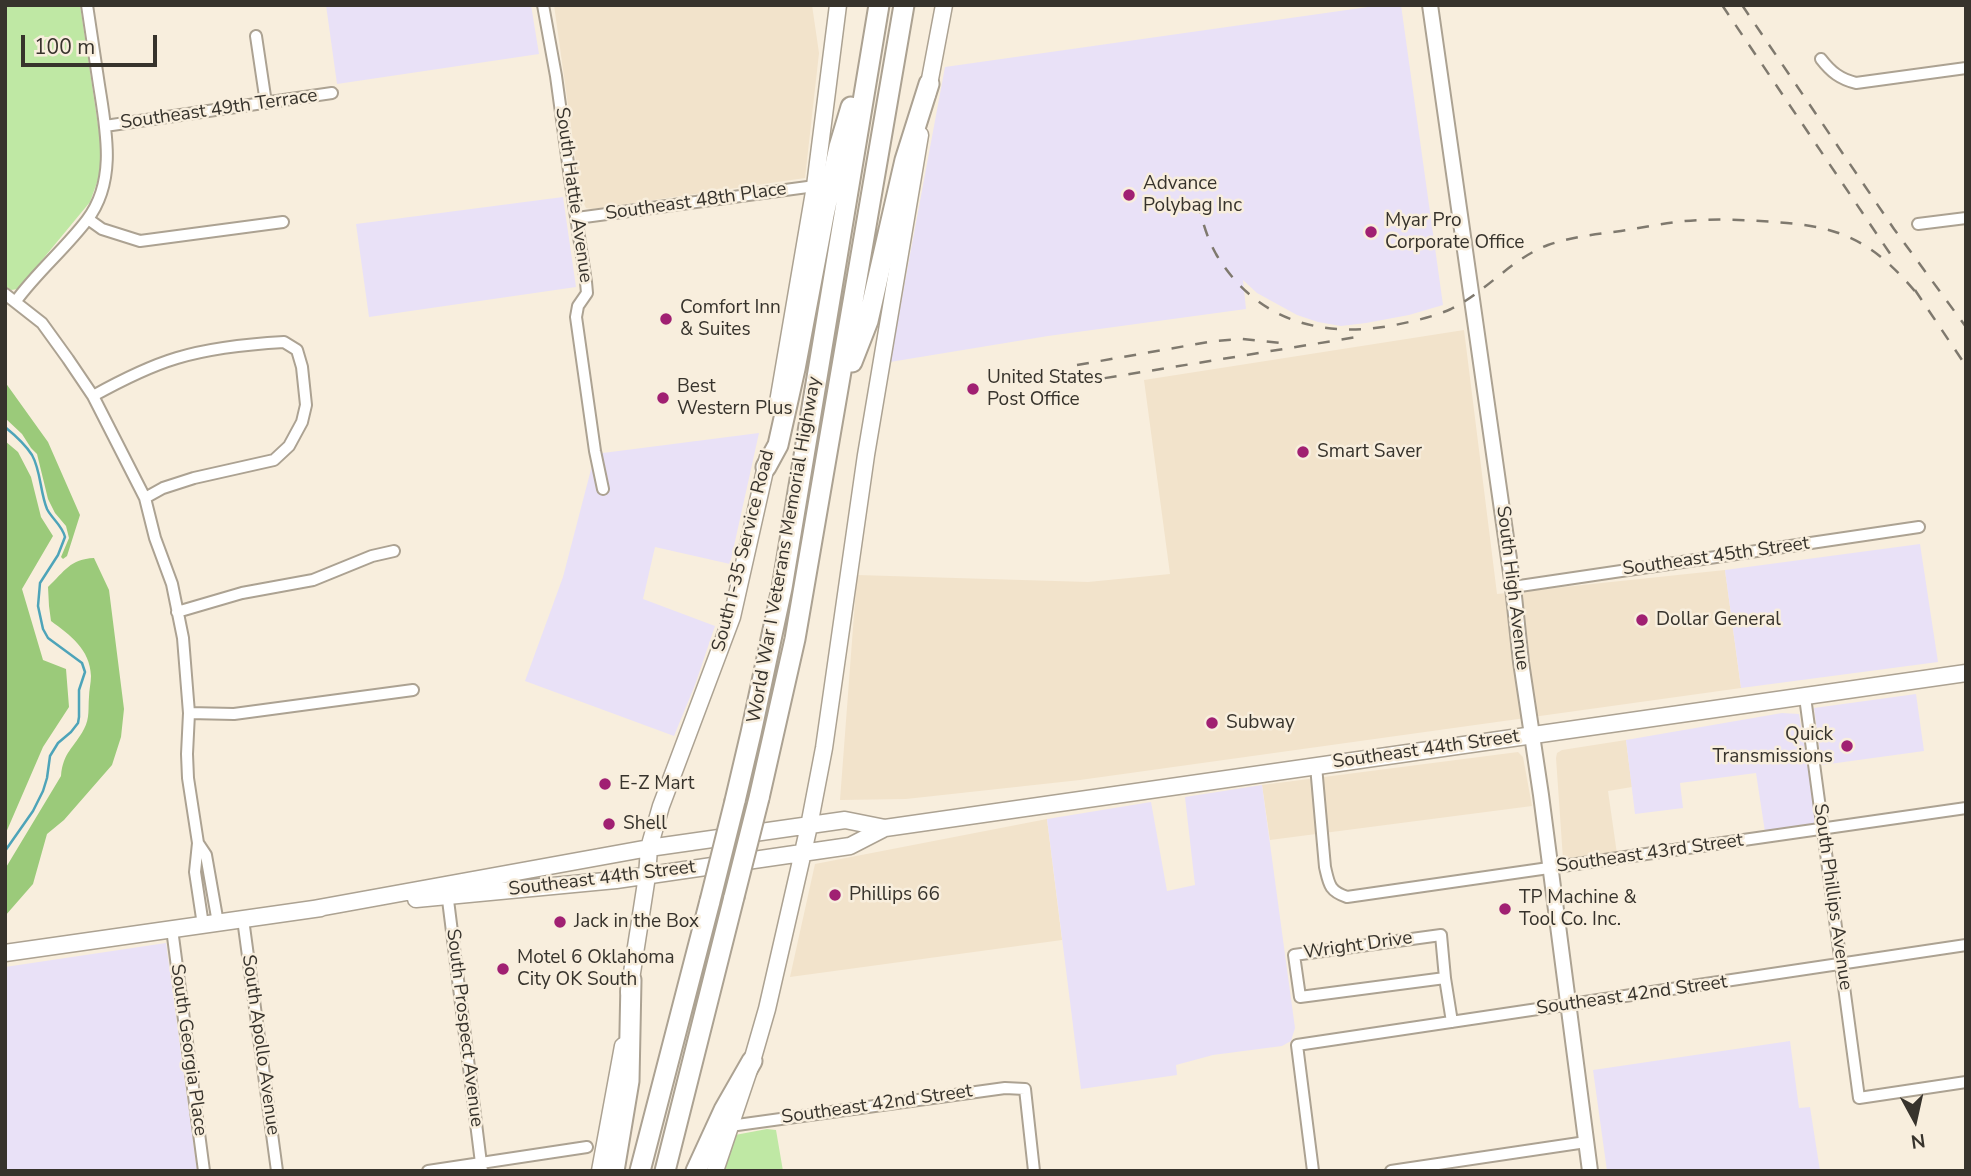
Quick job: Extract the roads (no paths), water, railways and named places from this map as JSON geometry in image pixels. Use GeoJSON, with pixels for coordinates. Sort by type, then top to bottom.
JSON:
{"type":"FeatureCollection","features":[{"type":"Feature","properties":{"kind":"highway","name":"World War I Veterans Memorial Highway"},"geometry":{"type":"LineString","coordinates":[[640,1171],[735,802],[782,588],[879,5]]}},
{"type":"Feature","properties":{"kind":"highway","name":"World War I Veterans Memorial Highway"},"geometry":{"type":"LineString","coordinates":[[665,1171],[759,798],[795,639],[904,5]]}},
{"type":"Feature","properties":{"kind":"highway"},"geometry":{"type":"LineString","coordinates":[[766,467],[778,445],[839,147],[874,32]]}},
{"type":"Feature","properties":{"kind":"highway"},"geometry":{"type":"LineString","coordinates":[[836,402],[868,321],[905,160],[929,84]]}},
{"type":"Feature","properties":{"kind":"highway"},"geometry":{"type":"LineString","coordinates":[[614,1171],[629,1081],[631,980]]}},
{"type":"Feature","properties":{"kind":"highway"},"geometry":{"type":"LineString","coordinates":[[696,1171],[724,1110],[752,1061]]}},
{"type":"Feature","properties":{"kind":"main road","name":"South I-35 Service Road"},"geometry":{"type":"LineString","coordinates":[[600,1171],[624,1046],[649,848],[661,806],[732,617],[766,467],[815,186],[838,5]]}},
{"type":"Feature","properties":{"kind":"main road"},"geometry":{"type":"LineString","coordinates":[[715,1171],[767,1009],[816,794],[866,455],[944,5]]}},
{"type":"Feature","properties":{"kind":"main road","name":"Southeast 44th Street"},"geometry":{"type":"LineString","coordinates":[[447,890],[647,876],[850,846],[886,828],[1966,673]]}},
{"type":"Feature","properties":{"kind":"main road"},"geometry":{"type":"LineString","coordinates":[[816,794],[825,812],[845,820]]}},
{"type":"Feature","properties":{"kind":"main road","name":"Southeast 44th Street"},"geometry":{"type":"LineString","coordinates":[[5,953],[447,890],[649,848],[845,820],[886,828]]}},
{"type":"Feature","properties":{"kind":"main road"},"geometry":{"type":"LineString","coordinates":[[616,880],[631,893],[642,909]]}},
{"type":"Feature","properties":{"kind":"street"},"geometry":{"type":"LineString","coordinates":[[16,301],[88,219],[101,194],[107,158],[105,126],[88,5]]}},
{"type":"Feature","properties":{"kind":"street","name":"South Hattie Avenue"},"geometry":{"type":"LineString","coordinates":[[543,5],[556,76],[587,293],[578,306],[576,317],[603,489]]}},
{"type":"Feature","properties":{"kind":"street","name":"South High Avenue"},"geometry":{"type":"LineString","coordinates":[[1430,5],[1513,587],[1590,1171]]}},
{"type":"Feature","properties":{"kind":"street"},"geometry":{"type":"LineString","coordinates":[[256,36],[266,103]]}},
{"type":"Feature","properties":{"kind":"street"},"geometry":{"type":"LineString","coordinates":[[1821,59],[1831,73],[1856,83],[1966,68]]}},
{"type":"Feature","properties":{"kind":"street","name":"Southeast 49th Terrace"},"geometry":{"type":"LineString","coordinates":[[105,126],[332,93]]}},
{"type":"Feature","properties":{"kind":"street","name":"Southeast 48th Place"},"geometry":{"type":"LineString","coordinates":[[577,218],[815,186]]}},
{"type":"Feature","properties":{"kind":"street"},"geometry":{"type":"LineString","coordinates":[[1918,224],[1966,218]]}},
{"type":"Feature","properties":{"kind":"street"},"geometry":{"type":"LineString","coordinates":[[88,219],[102,229],[140,240],[283,222]]}},
{"type":"Feature","properties":{"kind":"street"},"geometry":{"type":"LineString","coordinates":[[5,294],[42,323],[93,396],[145,498],[155,538],[172,584],[184,638],[189,713],[188,778],[198,843],[206,855],[210,924]]}},
{"type":"Feature","properties":{"kind":"street"},"geometry":{"type":"LineString","coordinates":[[93,396],[152,367],[201,352],[284,342],[297,351],[302,367],[306,405],[302,422],[289,446],[274,460],[194,478],[163,488],[145,498]]}},
{"type":"Feature","properties":{"kind":"street","name":"Southeast 45th Street"},"geometry":{"type":"LineString","coordinates":[[1513,587],[1919,527]]}},
{"type":"Feature","properties":{"kind":"street"},"geometry":{"type":"LineString","coordinates":[[177,611],[242,593],[313,580],[372,556],[394,551]]}},
{"type":"Feature","properties":{"kind":"street"},"geometry":{"type":"LineString","coordinates":[[189,713],[234,714],[413,690]]}},
{"type":"Feature","properties":{"kind":"street","name":"South Phillips Avenue"},"geometry":{"type":"LineString","coordinates":[[1805,697],[1859,1098],[1966,1082]]}},
{"type":"Feature","properties":{"kind":"street","name":"Southeast 43rd Street"},"geometry":{"type":"LineString","coordinates":[[1316,766],[1325,867],[1335,893],[1347,897],[1966,808]]}},
{"type":"Feature","properties":{"kind":"street","name":"South Prospect Avenue"},"geometry":{"type":"LineString","coordinates":[[447,890],[482,1167]]}},
{"type":"Feature","properties":{"kind":"street","name":"South Apollo Avenue"},"geometry":{"type":"LineString","coordinates":[[243,919],[277,1171]]}},
{"type":"Feature","properties":{"kind":"street","name":"South Georgia Place"},"geometry":{"type":"LineString","coordinates":[[172,929],[204,1171]]}},
{"type":"Feature","properties":{"kind":"street","name":"Wright Drive"},"geometry":{"type":"LineString","coordinates":[[1446,978],[1300,997],[1294,955],[1441,934],[1452,1022]]}},
{"type":"Feature","properties":{"kind":"street","name":"Southeast 42nd Street"},"geometry":{"type":"LineString","coordinates":[[1312,1171],[1297,1045],[1966,946]]}},
{"type":"Feature","properties":{"kind":"street","name":"Southeast 42nd Street"},"geometry":{"type":"LineString","coordinates":[[730,1126],[1005,1088],[1025,1089],[1034,1171]]}},
{"type":"Feature","properties":{"kind":"street"},"geometry":{"type":"LineString","coordinates":[[1391,1171],[1586,1142]]}},
{"type":"Feature","properties":{"kind":"street"},"geometry":{"type":"LineString","coordinates":[[428,1171],[482,1167],[587,1147]]}},
{"type":"Feature","properties":{"kind":"waterway"},"geometry":{"type":"LineString","coordinates":[[5,427],[32,455],[47,509],[65,537],[58,555],[40,583],[38,606],[43,629],[48,638],[82,663],[85,672],[79,690],[78,723],[58,743],[50,756],[43,791],[33,811],[5,851]]}},
{"type":"Feature","properties":{"kind":"railway"},"geometry":{"type":"LineString","coordinates":[[1722,5],[1895,261]]}},
{"type":"Feature","properties":{"kind":"railway"},"geometry":{"type":"LineString","coordinates":[[1742,5],[1894,229],[1966,327]]}},
{"type":"Feature","properties":{"kind":"railway"},"geometry":{"type":"LineString","coordinates":[[1194,178],[1208,236],[1216,254],[1232,277],[1271,310],[1293,320],[1317,326],[1368,329],[1423,319],[1464,302],[1522,259],[1548,245],[1584,236],[1700,220],[1783,223],[1829,230],[1857,241],[1877,254],[1895,269],[1919,296]]}},
{"type":"Feature","properties":{"kind":"railway"},"geometry":{"type":"LineString","coordinates":[[1915,290],[1966,366]]}},
{"type":"Feature","properties":{"kind":"railway"},"geometry":{"type":"LineString","coordinates":[[1081,382],[1357,337]]}},
{"type":"Feature","properties":{"kind":"railway"},"geometry":{"type":"LineString","coordinates":[[1077,365],[1214,341],[1242,339],[1281,343]]}},
{"type":"Feature","properties":{"kind":"place","name":"Advance Polybag Inc"},"geometry":{"type":"Point","coordinates":[1129,195]}},
{"type":"Feature","properties":{"kind":"place","name":"Myar Pro Corporate Office"},"geometry":{"type":"Point","coordinates":[1371,232]}},
{"type":"Feature","properties":{"kind":"place","name":"Comfort Inn & Suites"},"geometry":{"type":"Point","coordinates":[666,319]}},
{"type":"Feature","properties":{"kind":"place","name":"United States Post Office"},"geometry":{"type":"Point","coordinates":[973,389]}},
{"type":"Feature","properties":{"kind":"place","name":"Best Western Plus"},"geometry":{"type":"Point","coordinates":[663,398]}},
{"type":"Feature","properties":{"kind":"place","name":"Smart Saver"},"geometry":{"type":"Point","coordinates":[1303,452]}},
{"type":"Feature","properties":{"kind":"place","name":"Dollar General"},"geometry":{"type":"Point","coordinates":[1642,620]}},
{"type":"Feature","properties":{"kind":"place","name":"Subway"},"geometry":{"type":"Point","coordinates":[1212,723]}},
{"type":"Feature","properties":{"kind":"place","name":"Quick Transmissions"},"geometry":{"type":"Point","coordinates":[1847,746]}},
{"type":"Feature","properties":{"kind":"place","name":"E-Z Mart"},"geometry":{"type":"Point","coordinates":[605,784]}},
{"type":"Feature","properties":{"kind":"place","name":"Shell"},"geometry":{"type":"Point","coordinates":[609,824]}},
{"type":"Feature","properties":{"kind":"place","name":"Phillips 66"},"geometry":{"type":"Point","coordinates":[835,895]}},
{"type":"Feature","properties":{"kind":"place","name":"TP Machine & Tool Co. Inc."},"geometry":{"type":"Point","coordinates":[1505,909]}},
{"type":"Feature","properties":{"kind":"place","name":"Jack in the Box"},"geometry":{"type":"Point","coordinates":[560,922]}},
{"type":"Feature","properties":{"kind":"place","name":"Motel 6 Oklahoma City OK South"},"geometry":{"type":"Point","coordinates":[503,969]}}]}
